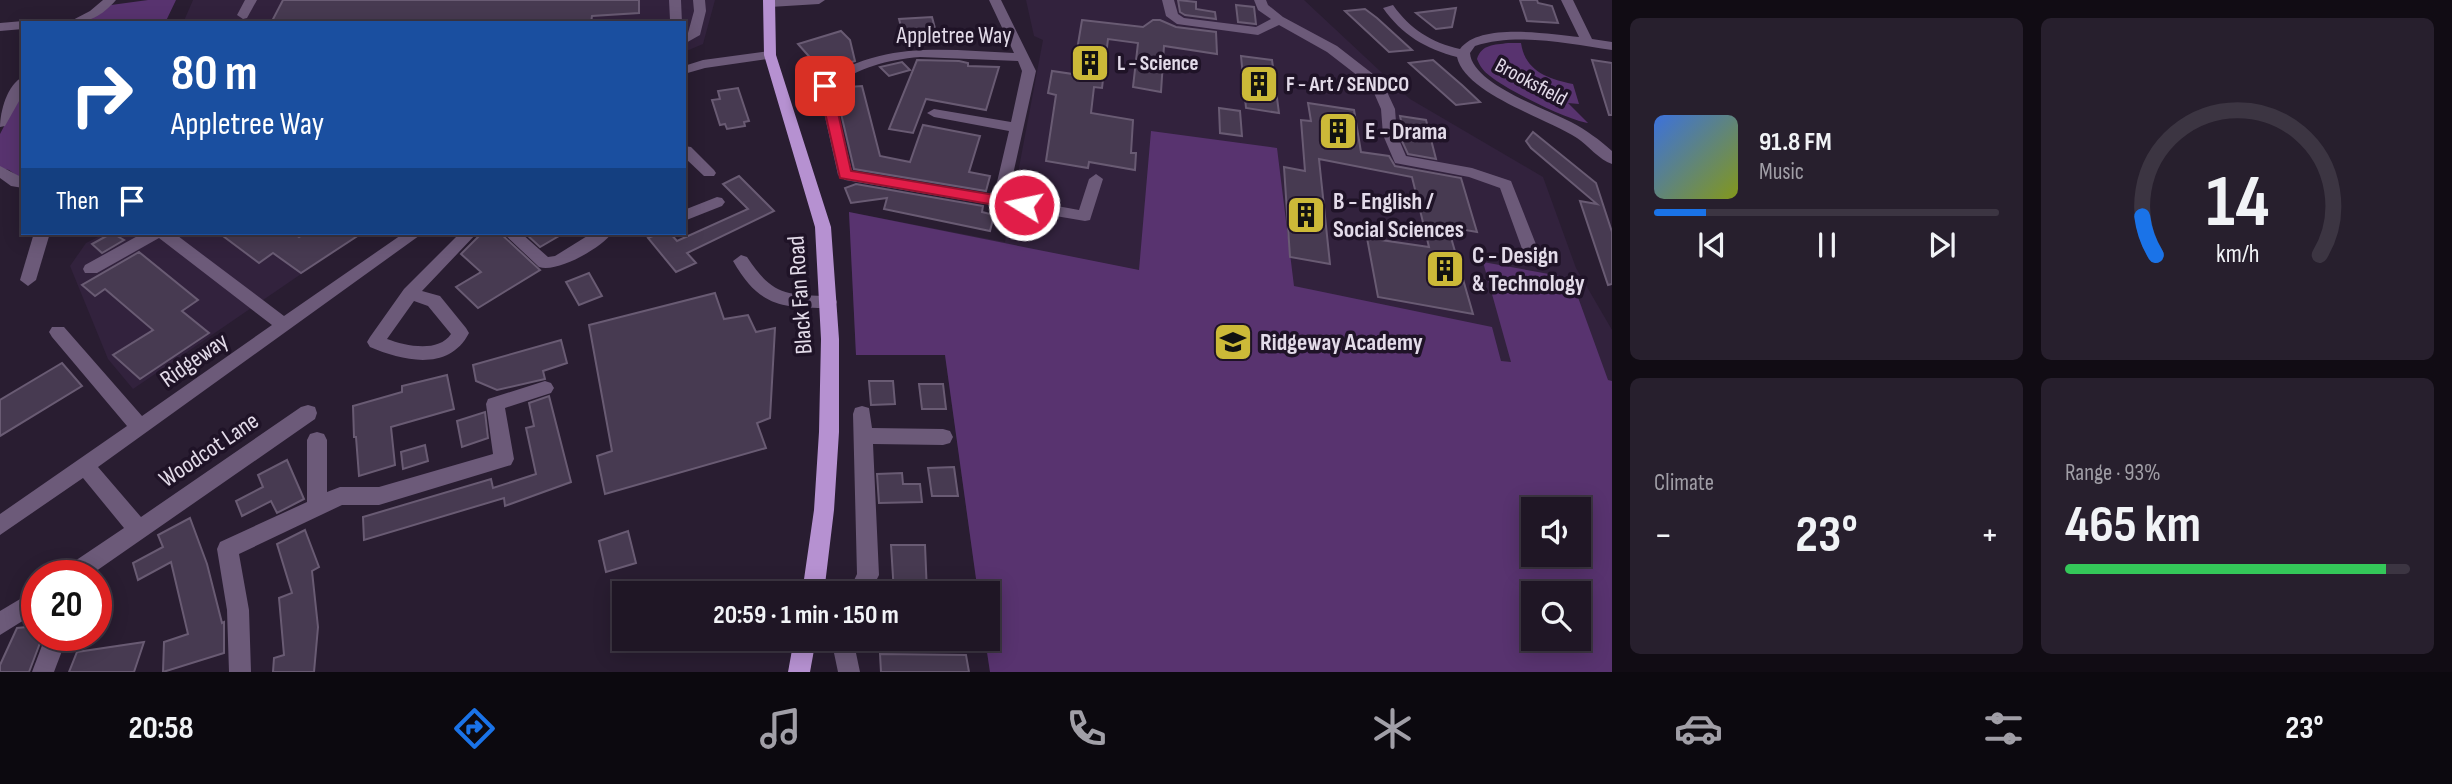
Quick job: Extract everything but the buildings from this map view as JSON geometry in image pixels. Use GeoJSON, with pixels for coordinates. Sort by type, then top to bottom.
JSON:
{"type":"FeatureCollection","features":[{"type":"Feature","properties":{"kind":"main road","name":"Black Fan Road"},"geometry":{"type":"LineString","coordinates":[[769,1],[770,55],[823,227],[829,302],[830,432],[815,581]]}},
{"type":"Feature","properties":{"kind":"main road"},"geometry":{"type":"LineString","coordinates":[[799,672],[803,651]]}},
{"type":"Feature","properties":{"kind":"street"},"geometry":{"type":"LineString","coordinates":[[78,21],[94,15],[110,0]]}},
{"type":"Feature","properties":{"kind":"street"},"geometry":{"type":"LineString","coordinates":[[243,15],[251,0]]}},
{"type":"Feature","properties":{"kind":"street"},"geometry":{"type":"LineString","coordinates":[[675,0],[676,21]]}},
{"type":"Feature","properties":{"kind":"street"},"geometry":{"type":"LineString","coordinates":[[686,39],[694,35],[700,10],[699,0]]}},
{"type":"Feature","properties":{"kind":"street"},"geometry":{"type":"LineString","coordinates":[[769,1],[819,0]]}},
{"type":"Feature","properties":{"kind":"street","name":"Appletree Way"},"geometry":{"type":"LineString","coordinates":[[995,0],[1024,57],[1029,71],[999,201],[845,175],[825,86],[840,73],[901,53],[1024,57]]}},
{"type":"Feature","properties":{"kind":"street"},"geometry":{"type":"LineString","coordinates":[[1168,0],[1172,16],[1181,21],[1258,31],[1279,20]]}},
{"type":"Feature","properties":{"kind":"street"},"geometry":{"type":"LineString","coordinates":[[1260,0],[1262,8],[1332,49],[1377,84],[1388,109],[1390,135],[1400,160],[1472,173],[1506,186],[1533,257]]}},
{"type":"Feature","properties":{"kind":"street"},"geometry":{"type":"LineString","coordinates":[[1567,0],[1587,42]]}},
{"type":"Feature","properties":{"kind":"street"},"geometry":{"type":"LineString","coordinates":[[1389,8],[1394,16],[1423,41],[1438,49],[1463,54]]}},
{"type":"Feature","properties":{"kind":"street"},"geometry":{"type":"LineString","coordinates":[[0,27],[21,26]]}},
{"type":"Feature","properties":{"kind":"street","name":"Brooksfield"},"geometry":{"type":"LineString","coordinates":[[1612,46],[1530,37],[1486,37],[1469,44],[1463,54],[1467,66],[1483,82],[1590,138],[1612,159]]}},
{"type":"Feature","properties":{"kind":"street"},"geometry":{"type":"LineString","coordinates":[[686,69],[703,64],[770,55]]}},
{"type":"Feature","properties":{"kind":"street"},"geometry":{"type":"LineString","coordinates":[[0,123],[21,85]]}},
{"type":"Feature","properties":{"kind":"street"},"geometry":{"type":"LineString","coordinates":[[934,113],[1017,128]]}},
{"type":"Feature","properties":{"kind":"street"},"geometry":{"type":"LineString","coordinates":[[1590,138],[1612,135]]}},
{"type":"Feature","properties":{"kind":"street"},"geometry":{"type":"LineString","coordinates":[[688,149],[709,173]]}},
{"type":"Feature","properties":{"kind":"street"},"geometry":{"type":"LineString","coordinates":[[0,171],[21,183]]}},
{"type":"Feature","properties":{"kind":"street"},"geometry":{"type":"LineString","coordinates":[[999,201],[1085,216],[1097,179]]}},
{"type":"Feature","properties":{"kind":"street"},"geometry":{"type":"LineString","coordinates":[[686,215],[717,202]]}},
{"type":"Feature","properties":{"kind":"street"},"geometry":{"type":"LineString","coordinates":[[28,280],[41,235]]}},
{"type":"Feature","properties":{"kind":"street"},"geometry":{"type":"LineString","coordinates":[[91,269],[151,235]]}},
{"type":"Feature","properties":{"kind":"street"},"geometry":{"type":"LineString","coordinates":[[167,235],[285,326]]}},
{"type":"Feature","properties":{"kind":"street","name":"Ridgeway"},"geometry":{"type":"LineString","coordinates":[[0,526],[412,235]]}},
{"type":"Feature","properties":{"kind":"street"},"geometry":{"type":"LineString","coordinates":[[410,293],[434,301],[460,333],[458,341],[447,349],[418,354],[377,344],[376,340],[410,293],[467,235]]}},
{"type":"Feature","properties":{"kind":"street"},"geometry":{"type":"LineString","coordinates":[[513,235],[545,263],[559,261],[601,235]]}},
{"type":"Feature","properties":{"kind":"street"},"geometry":{"type":"LineString","coordinates":[[741,261],[754,280],[780,301],[829,302]]}},
{"type":"Feature","properties":{"kind":"street"},"geometry":{"type":"LineString","coordinates":[[58,332],[141,428]]}},
{"type":"Feature","properties":{"kind":"street"},"geometry":{"type":"LineString","coordinates":[[240,672],[238,606],[234,571],[227,549],[340,496],[380,496],[504,459],[495,404],[545,388]]}},
{"type":"Feature","properties":{"kind":"street","name":"Woodcot Lane"},"geometry":{"type":"LineString","coordinates":[[95,560],[308,413]]}},
{"type":"Feature","properties":{"kind":"street"},"geometry":{"type":"LineString","coordinates":[[862,415],[868,575],[865,581]]}},
{"type":"Feature","properties":{"kind":"street"},"geometry":{"type":"LineString","coordinates":[[864,436],[943,437]]}},
{"type":"Feature","properties":{"kind":"street"},"geometry":{"type":"LineString","coordinates":[[317,440],[317,505]]}},
{"type":"Feature","properties":{"kind":"street"},"geometry":{"type":"LineString","coordinates":[[86,467],[139,530]]}},
{"type":"Feature","properties":{"kind":"street"},"geometry":{"type":"LineString","coordinates":[[0,624],[21,610]]}},
{"type":"Feature","properties":{"kind":"street"},"geometry":{"type":"LineString","coordinates":[[43,672],[51,651]]}},
{"type":"Feature","properties":{"kind":"street"},"geometry":{"type":"LineString","coordinates":[[845,651],[849,672]]}},
{"type":"Feature","properties":{"kind":"shaded area"},"geometry":{"type":"Polygon","coordinates":[[[148,0],[176,0],[166,21],[84,21],[111,5],[148,0]]]}},
{"type":"Feature","properties":{"kind":"shaded area"},"geometry":{"type":"Polygon","coordinates":[[[193,0],[715,0],[703,44],[686,51],[686,21],[184,21],[193,0]]]}},
{"type":"Feature","properties":{"kind":"shaded area","name":"Ridgeway Academy"},"geometry":{"type":"Polygon","coordinates":[[[1026,0],[1304,0],[1410,99],[1543,177],[1576,268],[1612,330],[1612,672],[990,672],[987,651],[1000,651],[1000,581],[976,581],[945,355],[856,355],[849,212],[1005,242],[1043,40],[1034,36],[1026,0]]]}},
{"type":"Feature","properties":{"kind":"shaded area"},"geometry":{"type":"Polygon","coordinates":[[[1508,43],[1521,43],[1527,61],[1539,72],[1573,84],[1579,104],[1568,103],[1588,123],[1538,104],[1485,72],[1477,59],[1482,50],[1508,43]]]}},
{"type":"Feature","properties":{"kind":"shaded area"},"geometry":{"type":"Polygon","coordinates":[[[21,94],[21,179],[9,170],[0,168],[0,134],[21,94]]]}},
{"type":"Feature","properties":{"kind":"shaded area","name":"Ridgeway Academy"},"geometry":{"type":"Polygon","coordinates":[[[1151,131],[1277,148],[1294,286],[1492,327],[1501,361],[1511,362],[1483,262],[1571,278],[1608,380],[1612,381],[1612,672],[990,672],[987,651],[1000,651],[1000,581],[976,581],[945,355],[856,355],[849,212],[1139,270],[1151,131]]]}},
{"type":"Feature","properties":{"kind":"shaded area"},"geometry":{"type":"Polygon","coordinates":[[[102,235],[358,235],[133,389],[108,359],[70,266],[86,243],[102,235]]]}},
{"type":"Feature","properties":{"kind":"place","name":"L - Science"},"geometry":{"type":"Point","coordinates":[1090,63]}},
{"type":"Feature","properties":{"kind":"place","name":"F - Art / SENDCO"},"geometry":{"type":"Point","coordinates":[1259,84]}},
{"type":"Feature","properties":{"kind":"place","name":"E - Drama"},"geometry":{"type":"Point","coordinates":[1338,131]}},
{"type":"Feature","properties":{"kind":"place","name":"B - English / Social Sciences"},"geometry":{"type":"Point","coordinates":[1306,215]}},
{"type":"Feature","properties":{"kind":"place","name":"C - Design & Technology"},"geometry":{"type":"Point","coordinates":[1445,269]}},
{"type":"Feature","properties":{"kind":"place","name":"Ridgeway Academy"},"geometry":{"type":"Point","coordinates":[1233,342]}},
{"type":"Feature","properties":{"kind":"route"},"geometry":{"type":"LineString","coordinates":[[825,86],[845,175],[1024,205]]}}]}
